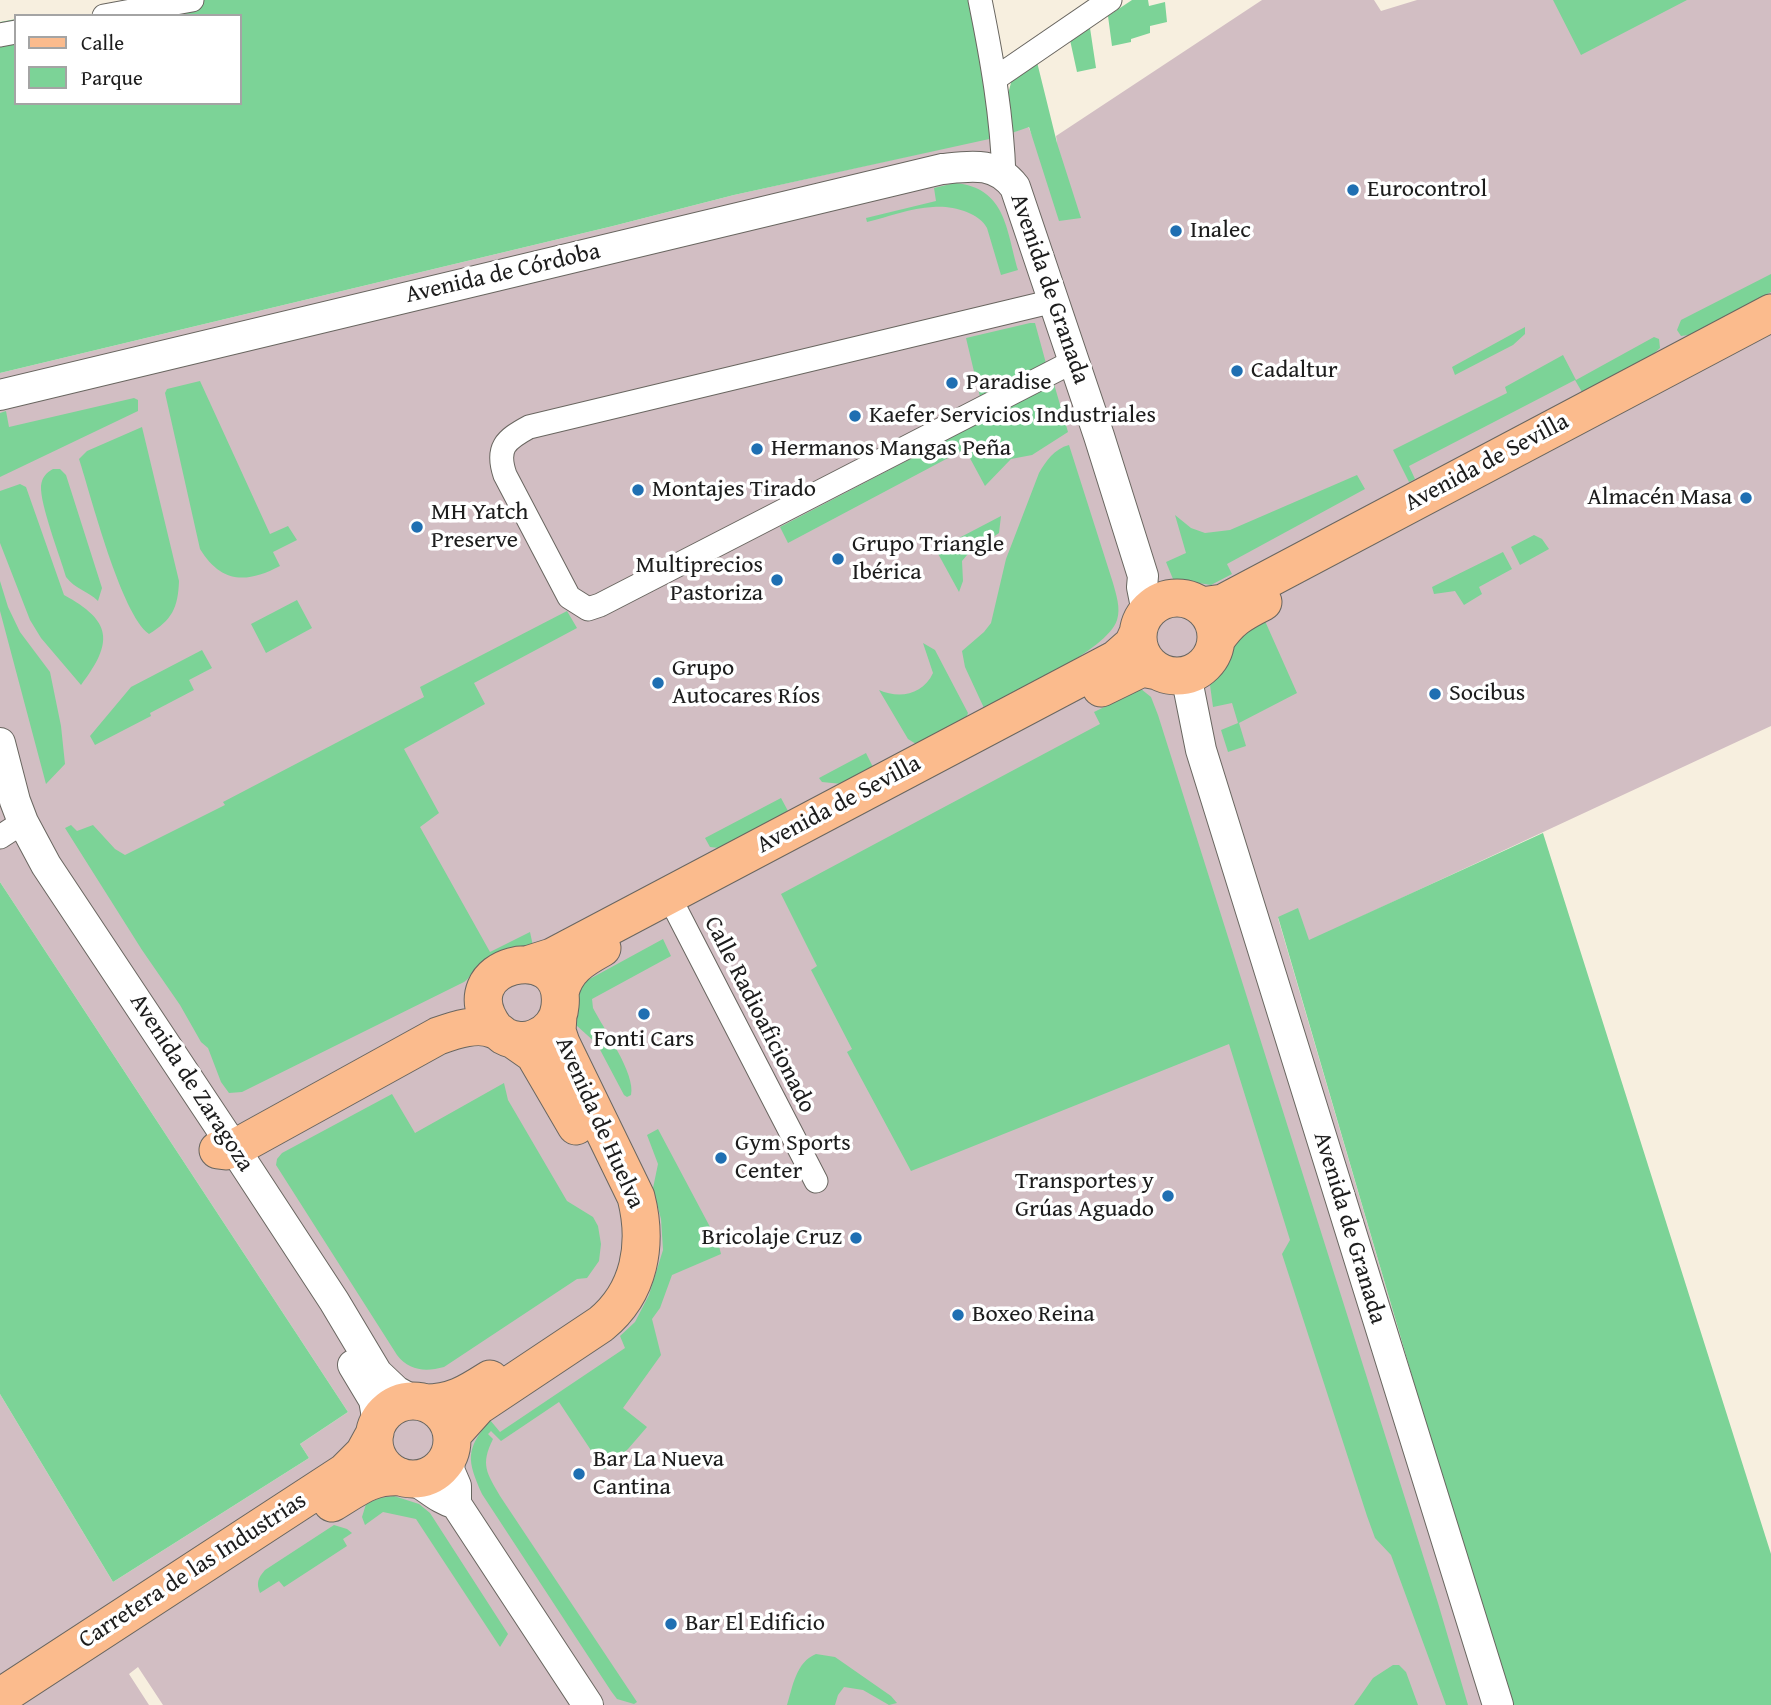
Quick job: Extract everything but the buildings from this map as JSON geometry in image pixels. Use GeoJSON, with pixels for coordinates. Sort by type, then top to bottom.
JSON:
{"type":"FeatureCollection","features":[{"type":"Feature","properties":{"kind":"main road","name":"Avenida de Sevilla"},"geometry":{"type":"LineString","coordinates":[[1201,606],[1223,603],[1771,313]]}},
{"type":"Feature","properties":{"kind":"main road","name":"Avenida de Sevilla"},"geometry":{"type":"LineString","coordinates":[[1216,640],[1227,624],[1241,612],[1771,333]]}},
{"type":"Feature","properties":{"kind":"main road"},"geometry":{"type":"LineString","coordinates":[[1184,598],[1201,606],[1213,621],[1216,640],[1208,661],[1200,668],[1171,674],[1142,656],[1148,605],[1184,598]]}},
{"type":"Feature","properties":{"kind":"main road","name":"Avenida de Sevilla"},"geometry":{"type":"LineString","coordinates":[[530,964],[552,957],[1116,659],[1133,644],[1148,605]]}},
{"type":"Feature","properties":{"kind":"main road","name":"Avenida de Sevilla"},"geometry":{"type":"LineString","coordinates":[[559,1004],[562,983],[570,970],[585,957],[1131,672],[1142,668],[1171,674]]}},
{"type":"Feature","properties":{"kind":"main road"},"geometry":{"type":"LineString","coordinates":[[530,964],[550,974],[559,1004],[553,1025],[536,1038],[477,1027],[438,1036],[222,1143],[460,1007],[486,988],[492,979],[509,966],[530,964]]}},
{"type":"Feature","properties":{"kind":"main road"},"geometry":{"type":"LineString","coordinates":[[486,988],[485,1010],[505,1034]]}},
{"type":"Feature","properties":{"kind":"main road","name":"Avenida de Huelva"},"geometry":{"type":"LineString","coordinates":[[450,1446],[478,1406],[615,1313],[626,1297],[639,1264],[642,1244],[641,1218],[636,1197],[561,1043],[557,1031],[559,1004]]}},
{"type":"Feature","properties":{"kind":"main road","name":"Avenida de Huelva"},"geometry":{"type":"LineString","coordinates":[[420,1402],[443,1403],[470,1392],[590,1315],[611,1290],[624,1261],[626,1228],[617,1197],[534,1054],[505,1034]]}},
{"type":"Feature","properties":{"kind":"main road"},"geometry":{"type":"LineString","coordinates":[[420,1402],[443,1415],[450,1446],[433,1473],[407,1478],[391,1472],[377,1455],[376,1428],[393,1406],[420,1402]]}},
{"type":"Feature","properties":{"kind":"main road","name":"Carretera de las Industrias"},"geometry":{"type":"LineString","coordinates":[[0,1697],[345,1472],[364,1452],[376,1428]]}},
{"type":"Feature","properties":{"kind":"main road","name":"Carretera de las Industrias"},"geometry":{"type":"LineString","coordinates":[[24,1705],[368,1480],[385,1476],[407,1478]]}},
{"type":"Feature","properties":{"kind":"street"},"geometry":{"type":"LineString","coordinates":[[115,14],[192,0]]}},
{"type":"Feature","properties":{"kind":"street","name":"Avenida de Granada"},"geometry":{"type":"LineString","coordinates":[[980,0],[996,78],[1003,136],[1004,176],[1015,187],[1054,301],[1148,605]]}},
{"type":"Feature","properties":{"kind":"street"},"geometry":{"type":"LineString","coordinates":[[996,78],[1110,0]]}},
{"type":"Feature","properties":{"kind":"street","name":"Avenida de Córdoba"},"geometry":{"type":"LineString","coordinates":[[0,395],[942,169],[980,165],[992,168],[1004,176]]}},
{"type":"Feature","properties":{"kind":"street"},"geometry":{"type":"LineString","coordinates":[[1054,301],[529,428],[513,435],[505,444],[501,462],[505,475],[569,597],[587,608],[600,605],[1074,361]]}},
{"type":"Feature","properties":{"kind":"street","name":"Avenida de Granada"},"geometry":{"type":"LineString","coordinates":[[1171,674],[1185,724],[1201,750],[1498,1705]]}},
{"type":"Feature","properties":{"kind":"street","name":"Avenida de Zaragoza"},"geometry":{"type":"LineString","coordinates":[[0,743],[15,801],[8,824],[46,865],[222,1143],[334,1301],[377,1373],[396,1391],[420,1402]]}},
{"type":"Feature","properties":{"kind":"street","name":"Calle Radioaficionado"},"geometry":{"type":"LineString","coordinates":[[676,910],[816,1181]]}},
{"type":"Feature","properties":{"kind":"street","name":"Avenida de Zaragoza"},"geometry":{"type":"LineString","coordinates":[[222,1143],[299,1282],[370,1390],[377,1409],[376,1428]]}},
{"type":"Feature","properties":{"kind":"street"},"geometry":{"type":"LineString","coordinates":[[450,1446],[450,1472],[456,1486],[456,1504],[588,1705]]}},
{"type":"Feature","properties":{"kind":"street"},"geometry":{"type":"LineString","coordinates":[[407,1478],[426,1486],[441,1500],[456,1504]]}},
{"type":"Feature","properties":{"kind":"shaded area"},"geometry":{"type":"Polygon","coordinates":[[[1262,0],[1374,0],[1381,11],[1417,0],[1771,0],[1771,726],[1309,941],[1278,918],[1508,1705],[163,1705],[138,1667],[129,1674],[149,1705],[0,1705],[0,1394],[113,1582],[309,1458],[300,1444],[348,1412],[0,882],[0,373],[734,195],[1012,133],[1028,126],[1038,149],[1057,143],[1056,136],[1262,0]]]}},
{"type":"Feature","properties":{"kind":"green space"},"geometry":{"type":"Polygon","coordinates":[[[192,0],[978,0],[1003,136],[734,195],[0,373],[0,22],[14,19],[14,105],[242,105],[242,14],[115,14],[192,0]]]}},
{"type":"Feature","properties":{"kind":"green space"},"geometry":{"type":"Polygon","coordinates":[[[1132,0],[1148,0],[1149,6],[1165,2],[1167,22],[1150,26],[1150,33],[1131,39],[1131,42],[1112,46],[1108,16],[1132,0]]]}},
{"type":"Feature","properties":{"kind":"green space"},"geometry":{"type":"Polygon","coordinates":[[[1553,0],[1687,0],[1581,55],[1553,0]]]}},
{"type":"Feature","properties":{"kind":"green space"},"geometry":{"type":"Polygon","coordinates":[[[1090,28],[1096,68],[1077,72],[1070,40],[1090,28]]]}},
{"type":"Feature","properties":{"kind":"green space"},"geometry":{"type":"Polygon","coordinates":[[[1037,62],[1057,143],[1081,218],[1059,221],[1029,127],[1012,133],[1008,94],[1012,79],[1037,62]]]}},
{"type":"Feature","properties":{"kind":"green space"},"geometry":{"type":"Polygon","coordinates":[[[955,183],[972,186],[994,202],[1006,226],[1018,270],[1001,275],[987,228],[978,218],[963,211],[947,207],[925,208],[867,222],[866,218],[936,201],[934,188],[955,183]]]}},
{"type":"Feature","properties":{"kind":"green space"},"geometry":{"type":"Polygon","coordinates":[[[1771,274],[1771,292],[1689,335],[1681,336],[1677,330],[1681,320],[1771,274]]]}},
{"type":"Feature","properties":{"kind":"green space"},"geometry":{"type":"Polygon","coordinates":[[[1035,323],[1047,367],[981,401],[966,338],[1035,323]]]}},
{"type":"Feature","properties":{"kind":"green space"},"geometry":{"type":"Polygon","coordinates":[[[1525,327],[1525,334],[1513,345],[1455,375],[1452,367],[1525,327]]]}},
{"type":"Feature","properties":{"kind":"green space"},"geometry":{"type":"Polygon","coordinates":[[[1654,337],[1659,339],[1660,348],[1650,357],[1582,392],[1575,380],[1409,466],[1415,479],[1409,482],[1393,450],[1507,393],[1505,387],[1563,355],[1576,380],[1654,337]]]}},
{"type":"Feature","properties":{"kind":"green space"},"geometry":{"type":"Polygon","coordinates":[[[200,381],[270,534],[288,526],[297,540],[273,552],[280,566],[256,576],[235,577],[226,574],[217,569],[200,549],[165,393],[167,389],[200,381]]]}},
{"type":"Feature","properties":{"kind":"green space"},"geometry":{"type":"Polygon","coordinates":[[[1054,384],[1068,432],[1032,455],[1011,459],[985,486],[965,449],[788,543],[780,527],[1054,384]]]}},
{"type":"Feature","properties":{"kind":"green space"},"geometry":{"type":"Polygon","coordinates":[[[134,398],[138,400],[138,411],[0,477],[0,413],[6,411],[9,427],[134,398]]]}},
{"type":"Feature","properties":{"kind":"green space"},"geometry":{"type":"Polygon","coordinates":[[[142,427],[179,581],[172,612],[163,624],[149,634],[138,622],[118,580],[79,459],[87,451],[142,427]]]}},
{"type":"Feature","properties":{"kind":"green space"},"geometry":{"type":"Polygon","coordinates":[[[1069,445],[1115,592],[1117,620],[1110,632],[1079,657],[984,708],[965,667],[962,651],[991,623],[1006,559],[1039,473],[1055,452],[1069,445]]]}},
{"type":"Feature","properties":{"kind":"green space"},"geometry":{"type":"Polygon","coordinates":[[[53,469],[60,469],[66,475],[102,588],[98,601],[66,577],[42,495],[42,480],[53,469]]]}},
{"type":"Feature","properties":{"kind":"green space"},"geometry":{"type":"Polygon","coordinates":[[[1357,475],[1365,489],[1227,564],[1232,574],[1211,585],[1173,579],[1166,562],[1186,553],[1175,515],[1191,528],[1205,533],[1230,530],[1357,475]]]}},
{"type":"Feature","properties":{"kind":"green space"},"geometry":{"type":"Polygon","coordinates":[[[20,484],[26,487],[64,595],[92,614],[103,634],[99,656],[81,685],[41,638],[30,620],[0,543],[0,491],[20,484]]]}},
{"type":"Feature","properties":{"kind":"green space"},"geometry":{"type":"Polygon","coordinates":[[[1001,516],[999,533],[962,561],[963,581],[959,592],[936,550],[1001,516]]]}},
{"type":"Feature","properties":{"kind":"green space"},"geometry":{"type":"Polygon","coordinates":[[[1534,535],[1542,539],[1549,549],[1520,565],[1511,547],[1534,535]]]}},
{"type":"Feature","properties":{"kind":"green space"},"geometry":{"type":"Polygon","coordinates":[[[1503,552],[1512,569],[1479,587],[1482,594],[1464,605],[1455,591],[1434,594],[1432,587],[1503,552]]]}},
{"type":"Feature","properties":{"kind":"green space"},"geometry":{"type":"Polygon","coordinates":[[[0,581],[20,632],[50,672],[61,726],[65,764],[46,784],[0,611],[0,581]]]}},
{"type":"Feature","properties":{"kind":"green space"},"geometry":{"type":"Polygon","coordinates":[[[297,600],[312,628],[266,653],[251,624],[297,600]]]}},
{"type":"Feature","properties":{"kind":"green space"},"geometry":{"type":"Polygon","coordinates":[[[567,611],[577,628],[474,683],[485,704],[404,749],[439,813],[420,827],[490,952],[530,932],[533,946],[509,948],[494,954],[481,963],[464,982],[242,1092],[229,1093],[221,1082],[208,1048],[201,1042],[180,1005],[65,828],[71,825],[77,831],[93,825],[115,849],[125,855],[225,805],[223,802],[424,697],[420,687],[567,611]]]}},
{"type":"Feature","properties":{"kind":"green space"},"geometry":{"type":"Polygon","coordinates":[[[1265,621],[1297,693],[1239,723],[1246,746],[1228,752],[1221,730],[1238,723],[1232,703],[1213,707],[1210,685],[1234,636],[1265,621]]]}},
{"type":"Feature","properties":{"kind":"green space"},"geometry":{"type":"Polygon","coordinates":[[[923,643],[935,650],[968,713],[966,718],[916,744],[908,739],[879,690],[894,694],[910,693],[929,680],[933,673],[923,643]]]}},
{"type":"Feature","properties":{"kind":"green space"},"geometry":{"type":"Polygon","coordinates":[[[202,650],[212,668],[189,680],[194,690],[95,745],[90,736],[131,687],[202,650]]]}},
{"type":"Feature","properties":{"kind":"green space"},"geometry":{"type":"Polygon","coordinates":[[[1141,689],[1151,697],[1158,715],[1468,1705],[1446,1705],[1391,1555],[1375,1538],[1367,1516],[1282,1254],[1290,1240],[1229,1044],[911,1171],[847,1052],[852,1049],[811,970],[817,966],[781,894],[1100,724],[1094,712],[1141,689]]]}},
{"type":"Feature","properties":{"kind":"green space"},"geometry":{"type":"Polygon","coordinates":[[[866,753],[873,767],[842,784],[822,782],[819,778],[866,753]]]}},
{"type":"Feature","properties":{"kind":"green space"},"geometry":{"type":"Polygon","coordinates":[[[781,798],[788,811],[719,848],[710,847],[705,838],[781,798]]]}},
{"type":"Feature","properties":{"kind":"green space"},"geometry":{"type":"Polygon","coordinates":[[[1543,833],[1771,1554],[1771,1705],[1508,1705],[1278,917],[1298,908],[1309,940],[1543,833]]]}},
{"type":"Feature","properties":{"kind":"green space"},"geometry":{"type":"Polygon","coordinates":[[[0,882],[348,1412],[300,1444],[309,1458],[113,1582],[0,1394],[0,882]]]}},
{"type":"Feature","properties":{"kind":"green space"},"geometry":{"type":"Polygon","coordinates":[[[663,939],[671,956],[592,999],[593,1008],[629,1075],[631,1095],[627,1097],[597,1044],[576,1025],[577,989],[586,981],[663,939]]]}},
{"type":"Feature","properties":{"kind":"green space"},"geometry":{"type":"Polygon","coordinates":[[[504,1083],[508,1100],[567,1201],[593,1217],[598,1226],[601,1244],[599,1261],[587,1278],[577,1279],[444,1367],[424,1370],[412,1367],[397,1355],[276,1165],[277,1159],[282,1153],[392,1094],[415,1133],[504,1083]]]}},
{"type":"Feature","properties":{"kind":"green space"},"geometry":{"type":"Polygon","coordinates":[[[658,1129],[718,1242],[721,1254],[672,1275],[660,1308],[652,1319],[661,1355],[623,1408],[647,1427],[628,1449],[604,1470],[559,1402],[501,1441],[491,1431],[488,1434],[493,1439],[486,1462],[489,1475],[500,1496],[637,1702],[634,1704],[617,1699],[611,1691],[482,1494],[473,1472],[471,1456],[476,1439],[490,1420],[500,1432],[625,1348],[620,1336],[635,1322],[649,1295],[663,1250],[661,1219],[653,1188],[658,1164],[647,1135],[658,1129]]]}},
{"type":"Feature","properties":{"kind":"green space"},"geometry":{"type":"Polygon","coordinates":[[[394,1496],[419,1504],[430,1513],[508,1634],[500,1647],[416,1519],[383,1512],[365,1525],[362,1517],[366,1504],[394,1496]]]}},
{"type":"Feature","properties":{"kind":"green space"},"geometry":{"type":"Polygon","coordinates":[[[334,1525],[352,1533],[343,1539],[347,1546],[284,1587],[279,1581],[260,1593],[258,1581],[265,1570],[334,1525]]]}},
{"type":"Feature","properties":{"kind":"green space"},"geometry":{"type":"Polygon","coordinates":[[[816,1654],[835,1657],[897,1703],[889,1705],[863,1690],[844,1687],[835,1705],[787,1705],[800,1669],[816,1654]]]}},
{"type":"Feature","properties":{"kind":"green space"},"geometry":{"type":"Polygon","coordinates":[[[1393,1665],[1399,1665],[1406,1672],[1418,1705],[1354,1705],[1373,1678],[1393,1665]]]}},
{"type":"Feature","properties":{"kind":"place","name":"Eurocontrol"},"geometry":{"type":"Point","coordinates":[1353,190]}},
{"type":"Feature","properties":{"kind":"place","name":"Inalec"},"geometry":{"type":"Point","coordinates":[1176,231]}},
{"type":"Feature","properties":{"kind":"place","name":"Cadaltur"},"geometry":{"type":"Point","coordinates":[1237,371]}},
{"type":"Feature","properties":{"kind":"place","name":"Paradise"},"geometry":{"type":"Point","coordinates":[952,383]}},
{"type":"Feature","properties":{"kind":"place","name":"Kaefer Servicios Industriales"},"geometry":{"type":"Point","coordinates":[855,416]}},
{"type":"Feature","properties":{"kind":"place","name":"Hermanos Mangas Peña"},"geometry":{"type":"Point","coordinates":[757,449]}},
{"type":"Feature","properties":{"kind":"place","name":"Montajes Tirado"},"geometry":{"type":"Point","coordinates":[638,490]}},
{"type":"Feature","properties":{"kind":"place","name":"Almacén Masa"},"geometry":{"type":"Point","coordinates":[1746,498]}},
{"type":"Feature","properties":{"kind":"place","name":"MH Yatch Preserve"},"geometry":{"type":"Point","coordinates":[417,527]}},
{"type":"Feature","properties":{"kind":"place","name":"Grupo Triangle Ibérica"},"geometry":{"type":"Point","coordinates":[838,559]}},
{"type":"Feature","properties":{"kind":"place","name":"Multiprecios Pastoriza"},"geometry":{"type":"Point","coordinates":[777,580]}},
{"type":"Feature","properties":{"kind":"place","name":"Grupo Autocares Ríos"},"geometry":{"type":"Point","coordinates":[658,683]}},
{"type":"Feature","properties":{"kind":"place","name":"Socibus"},"geometry":{"type":"Point","coordinates":[1435,694]}},
{"type":"Feature","properties":{"kind":"place","name":"Fonti Cars"},"geometry":{"type":"Point","coordinates":[644,1014]}},
{"type":"Feature","properties":{"kind":"place","name":"Gym Sports Center"},"geometry":{"type":"Point","coordinates":[721,1158]}},
{"type":"Feature","properties":{"kind":"place","name":"Transportes y Grúas Aguado"},"geometry":{"type":"Point","coordinates":[1168,1196]}},
{"type":"Feature","properties":{"kind":"place","name":"Bricolaje Cruz"},"geometry":{"type":"Point","coordinates":[856,1238]}},
{"type":"Feature","properties":{"kind":"place","name":"Boxeo Reina"},"geometry":{"type":"Point","coordinates":[958,1315]}},
{"type":"Feature","properties":{"kind":"place","name":"Bar La Nueva Cantina"},"geometry":{"type":"Point","coordinates":[579,1474]}},
{"type":"Feature","properties":{"kind":"place","name":"Bar El Edificio"},"geometry":{"type":"Point","coordinates":[671,1624]}}]}
